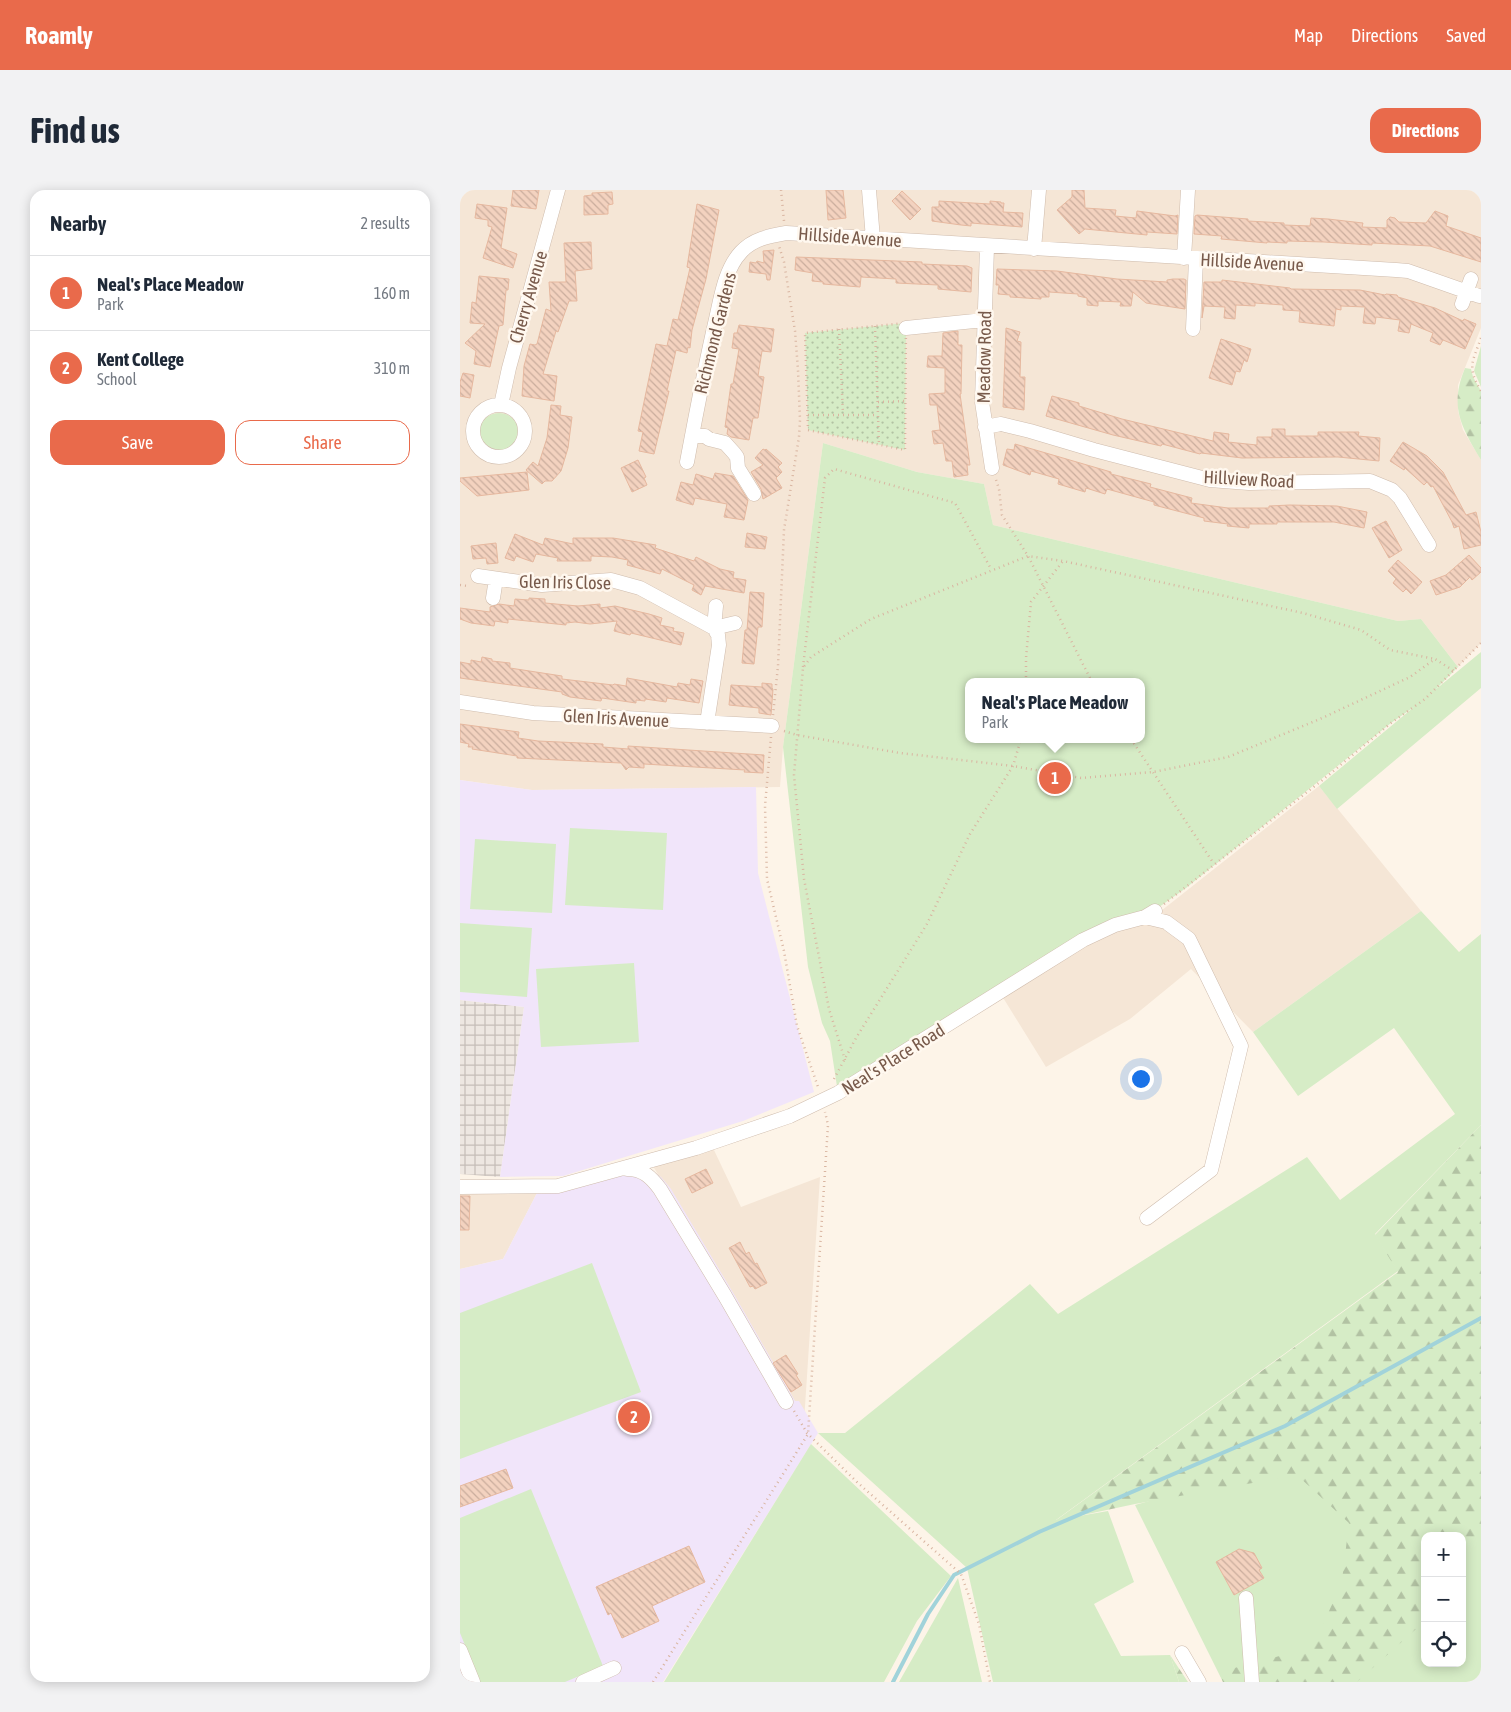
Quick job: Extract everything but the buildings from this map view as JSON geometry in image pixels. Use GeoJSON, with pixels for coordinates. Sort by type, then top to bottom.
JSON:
{"type":"FeatureCollection","features":[{"type":"Feature","properties":{"kind":"street","name":"Cherry Avenue"},"geometry":{"type":"LineString","coordinates":[[501,405],[508,368],[558,190]]}},
{"type":"Feature","properties":{"kind":"street"},"geometry":{"type":"LineString","coordinates":[[868,190],[872,239]]}},
{"type":"Feature","properties":{"kind":"street"},"geometry":{"type":"LineString","coordinates":[[1034,249],[1039,190]]}},
{"type":"Feature","properties":{"kind":"street"},"geometry":{"type":"LineString","coordinates":[[1188,190],[1193,329]]}},
{"type":"Feature","properties":{"kind":"street","name":"Hillside Avenue"},"geometry":{"type":"LineString","coordinates":[[780,234],[1408,271],[1470,293]]}},
{"type":"Feature","properties":{"kind":"street","name":"Richmond Gardens"},"geometry":{"type":"LineString","coordinates":[[687,462],[699,436],[706,360],[729,271],[745,247],[754,241],[780,234]]}},
{"type":"Feature","properties":{"kind":"street","name":"Meadow Road"},"geometry":{"type":"LineString","coordinates":[[987,246],[982,402],[992,468]]}},
{"type":"Feature","properties":{"kind":"street"},"geometry":{"type":"LineString","coordinates":[[906,328],[984,320]]}},
{"type":"Feature","properties":{"kind":"street","name":"Hillview Road"},"geometry":{"type":"LineString","coordinates":[[985,427],[1002,424],[1210,480],[1249,483],[1370,481],[1392,490],[1400,498],[1429,545]]}},
{"type":"Feature","properties":{"kind":"street"},"geometry":{"type":"LineString","coordinates":[[699,436],[725,443],[737,457],[738,468],[754,494]]}},
{"type":"Feature","properties":{"kind":"street","name":"Glen Iris Close"},"geometry":{"type":"LineString","coordinates":[[478,576],[554,585],[611,580],[640,588],[714,628]]}},
{"type":"Feature","properties":{"kind":"street","name":"Glen Iris Close"},"geometry":{"type":"LineString","coordinates":[[493,598],[496,579]]}},
{"type":"Feature","properties":{"kind":"street"},"geometry":{"type":"LineString","coordinates":[[707,723],[719,645],[718,635],[714,628],[716,606]]}},
{"type":"Feature","properties":{"kind":"street"},"geometry":{"type":"LineString","coordinates":[[714,628],[736,623]]}},
{"type":"Feature","properties":{"kind":"street","name":"Glen Iris Avenue"},"geometry":{"type":"LineString","coordinates":[[460,702],[533,713],[772,726]]}},
{"type":"Feature","properties":{"kind":"street"},"geometry":{"type":"LineString","coordinates":[[1147,1218],[1210,1170],[1241,1046],[1189,939],[1166,922],[1150,914]]}},
{"type":"Feature","properties":{"kind":"street","name":"Neal's Place Road"},"geometry":{"type":"LineString","coordinates":[[460,1187],[558,1186],[743,1134],[790,1116],[838,1093],[1083,940],[1115,925],[1150,914]]}},
{"type":"Feature","properties":{"kind":"street","name":"Neal's Place Road"},"geometry":{"type":"LineString","coordinates":[[614,1170],[635,1169],[651,1177],[725,1296],[786,1402]]}},
{"type":"Feature","properties":{"kind":"street"},"geometry":{"type":"LineString","coordinates":[[1246,1598],[1252,1682]]}},
{"type":"Feature","properties":{"kind":"street"},"geometry":{"type":"LineString","coordinates":[[460,1650],[473,1682]]}},
{"type":"Feature","properties":{"kind":"street"},"geometry":{"type":"LineString","coordinates":[[1182,1653],[1199,1682]]}},
{"type":"Feature","properties":{"kind":"street"},"geometry":{"type":"LineString","coordinates":[[583,1682],[614,1668]]}},
{"type":"Feature","properties":{"kind":"path"},"geometry":{"type":"LineString","coordinates":[[653,1682],[808,1434],[828,1125],[822,1100],[797,1026],[784,951],[767,879],[765,806],[778,666],[784,530],[799,438],[800,420],[795,331],[780,234],[781,190]]}},
{"type":"Feature","properties":{"kind":"path"},"geometry":{"type":"LineString","coordinates":[[906,323],[906,328],[906,450],[808,430],[806,333],[906,323]]}},
{"type":"Feature","properties":{"kind":"path"},"geometry":{"type":"LineString","coordinates":[[875,326],[879,445]]}},
{"type":"Feature","properties":{"kind":"path"},"geometry":{"type":"LineString","coordinates":[[839,329],[843,414]]}},
{"type":"Feature","properties":{"kind":"path"},"geometry":{"type":"LineString","coordinates":[[1481,338],[1471,369],[1481,392]]}},
{"type":"Feature","properties":{"kind":"path"},"geometry":{"type":"LineString","coordinates":[[878,402],[906,401]]}},
{"type":"Feature","properties":{"kind":"path"},"geometry":{"type":"LineString","coordinates":[[808,414],[878,415]]}},
{"type":"Feature","properties":{"kind":"path"},"geometry":{"type":"LineString","coordinates":[[800,420],[808,421]]}},
{"type":"Feature","properties":{"kind":"path"},"geometry":{"type":"LineString","coordinates":[[845,1060],[829,1009],[804,879],[794,775],[803,668],[825,478],[834,468],[956,503],[991,570]]}},
{"type":"Feature","properties":{"kind":"path"},"geometry":{"type":"LineString","coordinates":[[992,468],[999,489],[1002,515],[1028,556],[1090,678]]}},
{"type":"Feature","properties":{"kind":"path"},"geometry":{"type":"LineString","coordinates":[[803,668],[812,657],[871,619],[1028,556],[1063,561],[1303,613],[1361,630],[1390,650],[1435,659],[1454,671]]}},
{"type":"Feature","properties":{"kind":"path"},"geometry":{"type":"LineString","coordinates":[[1026,678],[1031,602],[1063,561]]}},
{"type":"Feature","properties":{"kind":"path"},"geometry":{"type":"LineString","coordinates":[[1150,914],[1325,778],[1391,723],[1425,699],[1481,643]]}},
{"type":"Feature","properties":{"kind":"path"},"geometry":{"type":"LineString","coordinates":[[797,735],[900,753],[1013,766],[1082,778],[1153,772],[1228,757],[1320,719],[1401,682],[1435,659]]}},
{"type":"Feature","properties":{"kind":"path"},"geometry":{"type":"LineString","coordinates":[[822,1100],[856,1038],[927,924],[970,834],[1013,766],[1020,743]]}},
{"type":"Feature","properties":{"kind":"path"},"geometry":{"type":"LineString","coordinates":[[1134,743],[1214,864]]}},
{"type":"Feature","properties":{"kind":"path"},"geometry":{"type":"LineString","coordinates":[[786,1402],[789,1401],[808,1434],[858,1483],[962,1574],[979,1624],[990,1682]]}},
{"type":"Feature","properties":{"kind":"shaded area"},"geometry":{"type":"Polygon","coordinates":[[[460,190],[1481,190],[1481,328],[1458,385],[1458,411],[1463,430],[1481,460],[1481,643],[1458,667],[1421,619],[1398,621],[993,525],[984,484],[917,472],[823,443],[783,747],[780,787],[532,790],[460,780],[460,190]]]}},
{"type":"Feature","properties":{"kind":"shaded area"},"geometry":{"type":"Polygon","coordinates":[[[460,780],[532,790],[756,787],[758,873],[814,1092],[743,1121],[563,1176],[500,1177],[524,1007],[460,1000],[460,780]]]}},
{"type":"Feature","properties":{"kind":"shaded area"},"geometry":{"type":"Polygon","coordinates":[[[1319,786],[1421,911],[1253,1032],[1191,969],[1130,1019],[1046,1067],[1002,996],[1098,937],[1147,922],[1319,786]]]}},
{"type":"Feature","properties":{"kind":"shaded area"},"geometry":{"type":"Polygon","coordinates":[[[460,1000],[524,1007],[500,1177],[460,1174],[460,1000]]]}},
{"type":"Feature","properties":{"kind":"shaded area"},"geometry":{"type":"Polygon","coordinates":[[[713,1148],[741,1207],[820,1177],[804,1422],[653,1166],[713,1148]]]}},
{"type":"Feature","properties":{"kind":"shaded area"},"geometry":{"type":"Polygon","coordinates":[[[624,1169],[652,1171],[661,1177],[671,1189],[795,1401],[799,1401],[818,1433],[663,1682],[460,1682],[460,1269],[503,1259],[537,1193],[624,1169]]]}},
{"type":"Feature","properties":{"kind":"shaded area"},"geometry":{"type":"Polygon","coordinates":[[[460,1192],[537,1193],[503,1259],[460,1269],[460,1192]]]}},
{"type":"Feature","properties":{"kind":"green space"},"geometry":{"type":"Polygon","coordinates":[[[906,323],[905,450],[808,430],[805,333],[906,323]]]}},
{"type":"Feature","properties":{"kind":"green space"},"geometry":{"type":"Polygon","coordinates":[[[1481,346],[1481,387],[1474,371],[1481,346]]]}},
{"type":"Feature","properties":{"kind":"green space"},"geometry":{"type":"Polygon","coordinates":[[[1465,368],[1471,369],[1481,391],[1481,460],[1463,426],[1458,405],[1460,382],[1465,368]]]}},
{"type":"Feature","properties":{"kind":"green space"},"geometry":{"type":"Polygon","coordinates":[[[499,413],[513,419],[519,433],[513,447],[499,453],[485,447],[479,433],[485,419],[499,413]]]}},
{"type":"Feature","properties":{"kind":"green space"},"geometry":{"type":"Polygon","coordinates":[[[823,443],[917,472],[984,484],[993,525],[1398,621],[1421,619],[1458,667],[1435,690],[1481,652],[1481,688],[1337,809],[1319,786],[1414,707],[1391,723],[1186,888],[1145,917],[1115,925],[838,1093],[830,1041],[822,1023],[808,967],[783,747],[823,443]]]}},
{"type":"Feature","properties":{"kind":"green space"},"geometry":{"type":"Polygon","coordinates":[[[570,828],[667,833],[663,910],[565,905],[570,828]]]}},
{"type":"Feature","properties":{"kind":"green space"},"geometry":{"type":"Polygon","coordinates":[[[475,839],[556,844],[552,913],[470,909],[475,839]]]}},
{"type":"Feature","properties":{"kind":"green space"},"geometry":{"type":"Polygon","coordinates":[[[1421,911],[1459,952],[1481,934],[1481,1125],[1375,1234],[1398,1271],[1056,1520],[1108,1511],[1134,1582],[1094,1604],[1121,1656],[1170,1655],[1179,1682],[993,1682],[967,1568],[818,1433],[845,1433],[1030,1284],[1058,1314],[1307,1157],[1340,1200],[1455,1114],[1394,1028],[1298,1096],[1253,1032],[1421,911]]]}},
{"type":"Feature","properties":{"kind":"green space"},"geometry":{"type":"Polygon","coordinates":[[[460,923],[532,928],[527,997],[460,992],[460,923]]]}},
{"type":"Feature","properties":{"kind":"green space"},"geometry":{"type":"Polygon","coordinates":[[[634,963],[639,1042],[541,1047],[536,969],[634,963]]]}},
{"type":"Feature","properties":{"kind":"green space"},"geometry":{"type":"Polygon","coordinates":[[[1481,1125],[1481,1530],[1466,1555],[1466,1532],[1421,1532],[1421,1625],[1357,1682],[1223,1682],[1219,1672],[1314,1647],[1342,1580],[1349,1523],[1297,1475],[1135,1504],[1055,1521],[1398,1272],[1375,1235],[1481,1125]]]}},
{"type":"Feature","properties":{"kind":"green space"},"geometry":{"type":"Polygon","coordinates":[[[592,1263],[641,1392],[460,1459],[460,1313],[592,1263]]]}},
{"type":"Feature","properties":{"kind":"green space"},"geometry":{"type":"Polygon","coordinates":[[[1481,1335],[1481,1682],[1223,1682],[1135,1505],[1308,1456],[1481,1335]]]}},
{"type":"Feature","properties":{"kind":"green space"},"geometry":{"type":"Polygon","coordinates":[[[811,1444],[951,1576],[917,1621],[884,1682],[664,1682],[811,1444]]]}},
{"type":"Feature","properties":{"kind":"green space"},"geometry":{"type":"Polygon","coordinates":[[[531,1489],[603,1666],[565,1682],[480,1682],[460,1633],[460,1518],[531,1489]]]}},
{"type":"Feature","properties":{"kind":"green space"},"geometry":{"type":"Polygon","coordinates":[[[958,1578],[982,1682],[899,1682],[958,1578]]]}},
{"type":"Feature","properties":{"kind":"green space"},"geometry":{"type":"Polygon","coordinates":[[[1170,1655],[1188,1682],[1179,1682],[1170,1655]]]}},
{"type":"Feature","properties":{"kind":"waterway"},"geometry":{"type":"LineString","coordinates":[[893,1682],[928,1614],[954,1575],[1039,1532],[1285,1426],[1481,1318]]}},
{"type":"Feature","properties":{"kind":"place","name":"Neal's Place Meadow"},"geometry":{"type":"Point","coordinates":[1055,778]}},
{"type":"Feature","properties":{"kind":"place","name":"Kent College"},"geometry":{"type":"Point","coordinates":[634,1417]}}]}
